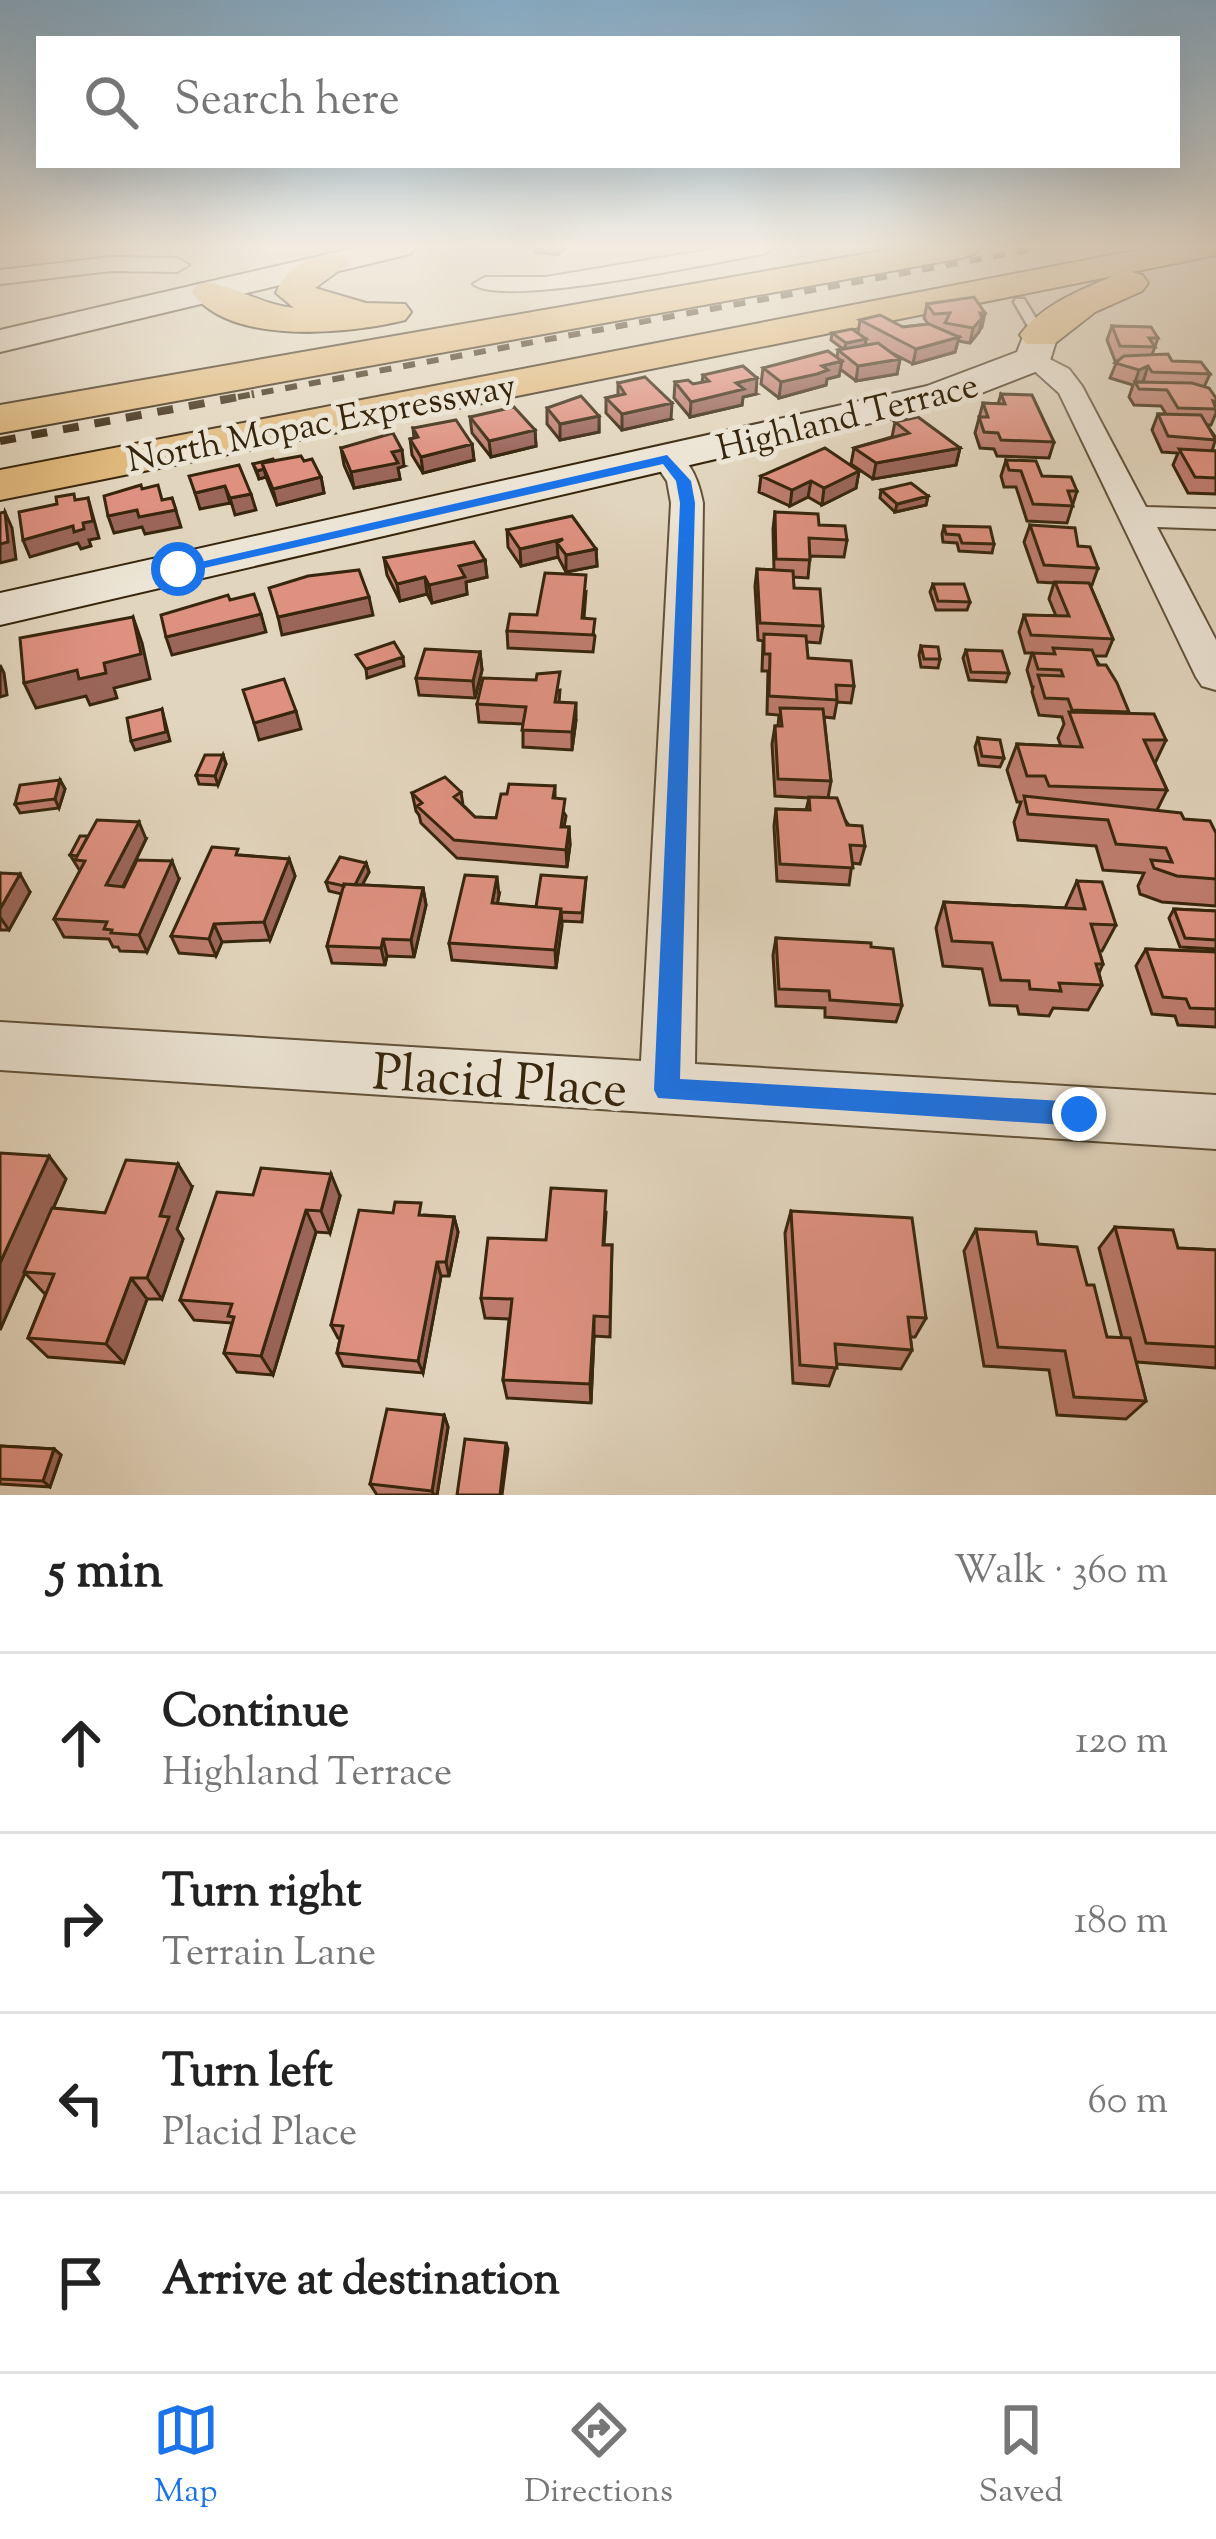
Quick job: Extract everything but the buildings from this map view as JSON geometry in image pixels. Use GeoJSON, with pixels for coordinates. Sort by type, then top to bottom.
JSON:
{"type":"FeatureCollection","features":[{"type":"Feature","properties":{"kind":"highway"},"geometry":{"type":"LineString","coordinates":[[259,317],[327,317]]}},
{"type":"Feature","properties":{"kind":"highway","name":"North Mopac Expressway"},"geometry":{"type":"LineString","coordinates":[[0,405],[503,317]]}},
{"type":"Feature","properties":{"kind":"highway"},"geometry":{"type":"LineString","coordinates":[[0,419],[572,317]]}},
{"type":"Feature","properties":{"kind":"highway"},"geometry":{"type":"LineString","coordinates":[[0,468],[779,317]]}},
{"type":"Feature","properties":{"kind":"highway","name":"North Mopac Expressway"},"geometry":{"type":"LineString","coordinates":[[0,485],[853,317]]}},
{"type":"Feature","properties":{"kind":"highway"},"geometry":{"type":"LineString","coordinates":[[1032,332],[1059,317]]}},
{"type":"Feature","properties":{"kind":"main road"},"geometry":{"type":"LineString","coordinates":[[0,341],[76,317]]}},
{"type":"Feature","properties":{"kind":"main road","name":"Highland Terrace"},"geometry":{"type":"LineString","coordinates":[[0,609],[939,395],[1032,332]]}},
{"type":"Feature","properties":{"kind":"street"},"geometry":{"type":"LineString","coordinates":[[1032,332],[1072,392],[1216,677]]}},
{"type":"Feature","properties":{"kind":"street"},"geometry":{"type":"LineString","coordinates":[[667,459],[683,481],[688,503],[667,1090]]}},
{"type":"Feature","properties":{"kind":"street"},"geometry":{"type":"LineString","coordinates":[[1134,516],[1216,519]]}},
{"type":"Feature","properties":{"kind":"street","name":"Placid Place"},"geometry":{"type":"LineString","coordinates":[[0,1046],[1216,1122]]}},
{"type":"Feature","properties":{"kind":"railway"},"geometry":{"type":"LineString","coordinates":[[238,397],[669,317]]}},
{"type":"Feature","properties":{"kind":"railway"},"geometry":{"type":"LineString","coordinates":[[0,441],[254,394]]}},
{"type":"Feature","properties":{"kind":"route"},"geometry":{"type":"LineString","coordinates":[[178,569],[667,459],[683,481],[688,503],[667,1090],[1079,1114]]}}]}
